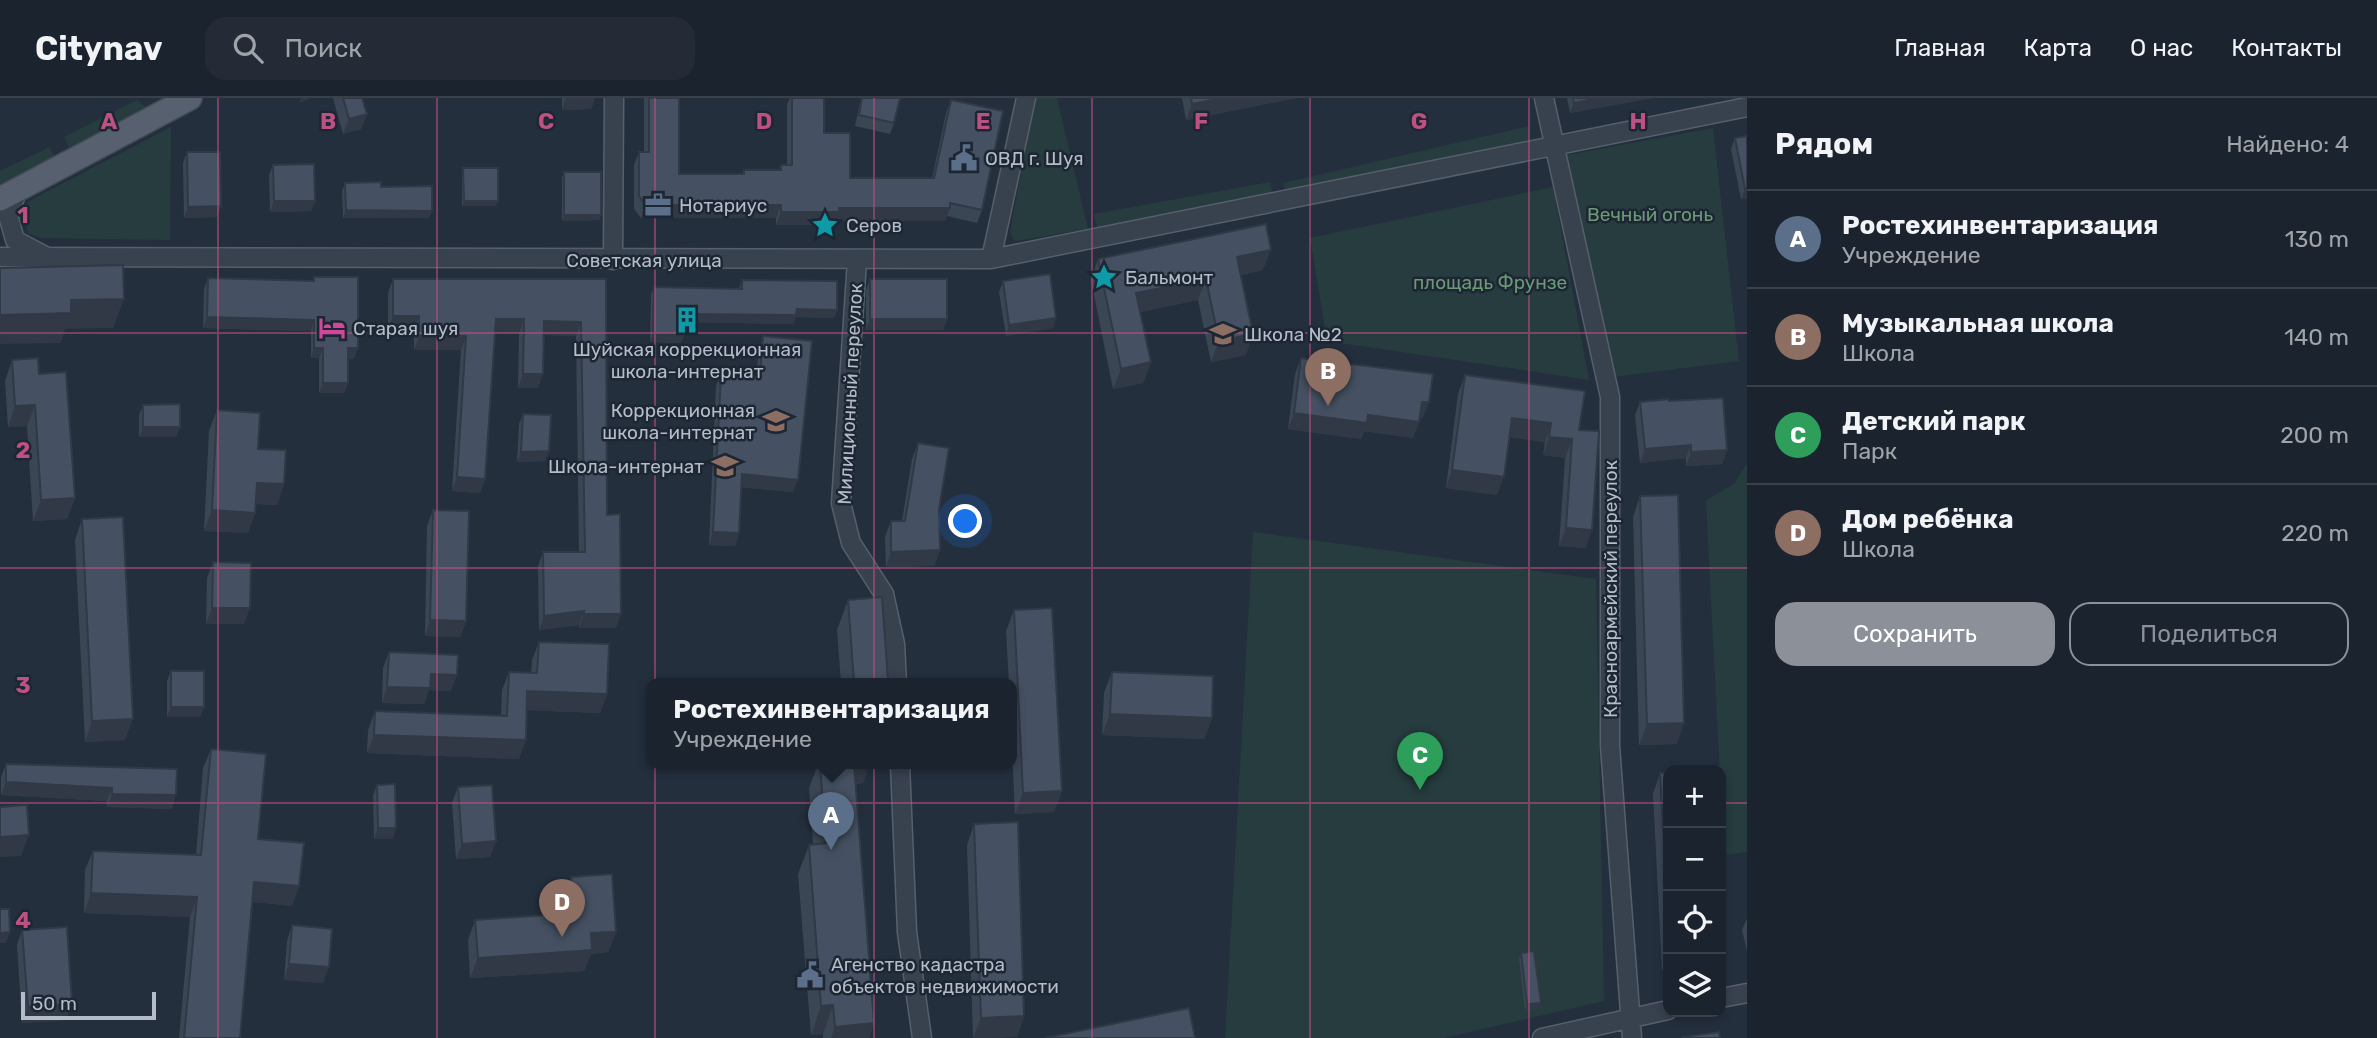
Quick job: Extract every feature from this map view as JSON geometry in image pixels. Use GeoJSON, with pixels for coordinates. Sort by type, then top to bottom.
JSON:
{"type":"FeatureCollection","features":[{"type":"Feature","properties":{"kind":"main road"},"geometry":{"type":"LineString","coordinates":[[9,195],[190,98]]}},
{"type":"Feature","properties":{"kind":"street"},"geometry":{"type":"LineString","coordinates":[[613,260],[614,98]]}},
{"type":"Feature","properties":{"kind":"street"},"geometry":{"type":"LineString","coordinates":[[991,259],[1026,98]]}},
{"type":"Feature","properties":{"kind":"street","name":"Красноармейский переулок"},"geometry":{"type":"LineString","coordinates":[[1544,98],[1557,145],[1610,397],[1610,746],[1632,1038]]}},
{"type":"Feature","properties":{"kind":"street"},"geometry":{"type":"LineString","coordinates":[[1557,145],[1747,107]]}},
{"type":"Feature","properties":{"kind":"street","name":"Советская улица"},"geometry":{"type":"LineString","coordinates":[[0,257],[991,259],[1557,145]]}},
{"type":"Feature","properties":{"kind":"street"},"geometry":{"type":"LineString","coordinates":[[9,195],[8,215],[15,240],[49,258]]}},
{"type":"Feature","properties":{"kind":"street","name":"Милиционный переулок"},"geometry":{"type":"LineString","coordinates":[[857,260],[841,503],[850,543],[884,594],[895,644],[897,678]]}},
{"type":"Feature","properties":{"kind":"street"},"geometry":{"type":"LineString","coordinates":[[900,769],[906,932],[922,1038]]}},
{"type":"Feature","properties":{"kind":"street"},"geometry":{"type":"LineString","coordinates":[[1726,997],[1747,993]]}},
{"type":"Feature","properties":{"kind":"street"},"geometry":{"type":"LineString","coordinates":[[1542,1038],[1663,1011]]}},
{"type":"Feature","properties":{"kind":"green space"},"geometry":{"type":"Polygon","coordinates":[[[1035,98],[1057,98],[1088,229],[1014,241],[1010,232],[1035,98]]]}},
{"type":"Feature","properties":{"kind":"green space"},"geometry":{"type":"Polygon","coordinates":[[[137,100],[147,108],[69,147],[64,137],[137,100]]]}},
{"type":"Feature","properties":{"kind":"green space"},"geometry":{"type":"Polygon","coordinates":[[[1529,126],[1529,143],[1286,193],[1283,183],[1529,126]]]}},
{"type":"Feature","properties":{"kind":"green space"},"geometry":{"type":"Polygon","coordinates":[[[171,127],[170,240],[40,238],[28,233],[23,210],[29,201],[171,127]]]}},
{"type":"Feature","properties":{"kind":"green space","name":"Вечный огонь"},"geometry":{"type":"Polygon","coordinates":[[[1713,128],[1739,361],[1612,377],[1562,156],[1713,128]]]}},
{"type":"Feature","properties":{"kind":"green space"},"geometry":{"type":"Polygon","coordinates":[[[50,147],[54,157],[0,184],[0,171],[50,147]]]}},
{"type":"Feature","properties":{"kind":"green space"},"geometry":{"type":"Polygon","coordinates":[[[1270,182],[1273,195],[1097,228],[1094,214],[1270,182]]]}},
{"type":"Feature","properties":{"kind":"green space","name":"площадь Фрунзе"},"geometry":{"type":"Polygon","coordinates":[[[1553,187],[1589,380],[1327,341],[1310,238],[1553,187]]]}},
{"type":"Feature","properties":{"kind":"green space"},"geometry":{"type":"Polygon","coordinates":[[[1747,463],[1747,852],[1726,855],[1726,765],[1719,765],[1706,500],[1734,484],[1747,463]]]}},
{"type":"Feature","properties":{"kind":"green space"},"geometry":{"type":"Polygon","coordinates":[[[1253,532],[1596,579],[1604,1001],[1443,1038],[1225,1038],[1253,532]]]}},
{"type":"Feature","properties":{"kind":"building"},"geometry":{"type":"Polygon","coordinates":[[[343,98],[362,98],[367,114],[349,119],[343,98]]]}},
{"type":"Feature","properties":{"kind":"building"},"geometry":{"type":"Polygon","coordinates":[[[649,98],[679,98],[679,174],[744,174],[744,170],[781,170],[781,165],[792,165],[792,98],[824,98],[824,133],[850,133],[850,178],[934,178],[951,100],[1003,111],[982,210],[950,203],[950,208],[839,208],[839,212],[781,212],[781,205],[646,205],[639,196],[639,152],[649,152],[649,98]]]}},
{"type":"Feature","properties":{"kind":"building"},"geometry":{"type":"Polygon","coordinates":[[[862,98],[900,98],[894,123],[859,115],[862,98]]]}},
{"type":"Feature","properties":{"kind":"building"},"geometry":{"type":"Polygon","coordinates":[[[1191,98],[1223,98],[1192,104],[1191,98]]]}},
{"type":"Feature","properties":{"kind":"building"},"geometry":{"type":"Polygon","coordinates":[[[1573,98],[1599,98],[1574,103],[1573,98]]]}},
{"type":"Feature","properties":{"kind":"building"},"geometry":{"type":"Polygon","coordinates":[[[1747,136],[1747,188],[1745,189],[1735,138],[1747,136]]]}},
{"type":"Feature","properties":{"kind":"building"},"geometry":{"type":"Polygon","coordinates":[[[187,152],[220,152],[221,206],[188,207],[187,152]]]}},
{"type":"Feature","properties":{"kind":"building"},"geometry":{"type":"Polygon","coordinates":[[[314,164],[315,201],[274,201],[273,165],[314,164]]]}},
{"type":"Feature","properties":{"kind":"building"},"geometry":{"type":"Polygon","coordinates":[[[463,168],[498,168],[498,201],[464,201],[463,168]]]}},
{"type":"Feature","properties":{"kind":"building"},"geometry":{"type":"Polygon","coordinates":[[[564,172],[601,172],[601,215],[564,215],[564,172]]]}},
{"type":"Feature","properties":{"kind":"building"},"geometry":{"type":"Polygon","coordinates":[[[381,182],[381,187],[432,186],[432,211],[346,210],[345,183],[381,182]]]}},
{"type":"Feature","properties":{"kind":"building"},"geometry":{"type":"Polygon","coordinates":[[[1266,224],[1271,250],[1237,257],[1253,334],[1219,341],[1206,279],[1136,293],[1151,362],[1121,369],[1098,259],[1266,224]]]}},
{"type":"Feature","properties":{"kind":"building"},"geometry":{"type":"Polygon","coordinates":[[[123,265],[124,299],[71,300],[71,313],[0,315],[0,268],[123,265]]]}},
{"type":"Feature","properties":{"kind":"building"},"geometry":{"type":"Polygon","coordinates":[[[1050,274],[1056,318],[1009,325],[1003,281],[1050,274]]]}},
{"type":"Feature","properties":{"kind":"building"},"geometry":{"type":"Polygon","coordinates":[[[314,277],[358,277],[358,348],[348,348],[348,383],[323,383],[323,348],[314,348],[314,320],[207,317],[208,278],[314,281],[314,277]]]}},
{"type":"Feature","properties":{"kind":"building"},"geometry":{"type":"Polygon","coordinates":[[[393,279],[606,279],[607,515],[620,514],[621,614],[584,614],[584,611],[544,616],[543,552],[585,552],[581,322],[544,321],[543,374],[523,374],[524,319],[496,319],[485,479],[457,477],[466,336],[419,336],[419,316],[393,316],[393,279]]]}},
{"type":"Feature","properties":{"kind":"building"},"geometry":{"type":"Polygon","coordinates":[[[870,279],[947,279],[947,319],[870,319],[870,279]]]}},
{"type":"Feature","properties":{"kind":"building"},"geometry":{"type":"Polygon","coordinates":[[[742,280],[837,281],[837,310],[797,309],[796,315],[685,314],[684,335],[653,334],[654,287],[742,289],[742,280]]]}},
{"type":"Feature","properties":{"kind":"building"},"geometry":{"type":"Polygon","coordinates":[[[763,336],[812,341],[798,480],[742,474],[739,533],[713,532],[721,374],[760,375],[763,336]]]}},
{"type":"Feature","properties":{"kind":"building"},"geometry":{"type":"Polygon","coordinates":[[[38,358],[39,374],[66,372],[75,498],[41,500],[35,405],[15,406],[12,360],[38,358]]]}},
{"type":"Feature","properties":{"kind":"building"},"geometry":{"type":"Polygon","coordinates":[[[1301,358],[1433,374],[1429,402],[1422,402],[1419,422],[1368,415],[1367,423],[1294,413],[1301,358]]]}},
{"type":"Feature","properties":{"kind":"building"},"geometry":{"type":"Polygon","coordinates":[[[1465,375],[1585,391],[1579,430],[1599,431],[1592,530],[1566,528],[1572,439],[1549,437],[1551,423],[1512,418],[1504,477],[1452,470],[1465,375]]]}},
{"type":"Feature","properties":{"kind":"building"},"geometry":{"type":"Polygon","coordinates":[[[1723,398],[1727,450],[1691,452],[1691,445],[1645,449],[1640,402],[1723,398]]]}},
{"type":"Feature","properties":{"kind":"building"},"geometry":{"type":"Polygon","coordinates":[[[180,404],[180,427],[143,427],[143,405],[180,404]]]}},
{"type":"Feature","properties":{"kind":"building"},"geometry":{"type":"Polygon","coordinates":[[[217,410],[260,413],[258,449],[286,450],[284,484],[257,483],[255,513],[212,510],[217,410]]]}},
{"type":"Feature","properties":{"kind":"building"},"geometry":{"type":"Polygon","coordinates":[[[523,414],[551,415],[549,451],[521,452],[523,414]]]}},
{"type":"Feature","properties":{"kind":"building"},"geometry":{"type":"Polygon","coordinates":[[[918,443],[949,448],[939,509],[940,550],[891,552],[891,521],[905,521],[918,443]]]}},
{"type":"Feature","properties":{"kind":"building"},"geometry":{"type":"Polygon","coordinates":[[[1678,495],[1684,723],[1647,724],[1640,496],[1678,495]]]}},
{"type":"Feature","properties":{"kind":"building"},"geometry":{"type":"Polygon","coordinates":[[[433,510],[469,511],[466,621],[430,620],[433,510]]]}},
{"type":"Feature","properties":{"kind":"building"},"geometry":{"type":"Polygon","coordinates":[[[123,517],[133,719],[92,721],[82,519],[123,517]]]}},
{"type":"Feature","properties":{"kind":"building"},"geometry":{"type":"Polygon","coordinates":[[[213,562],[251,563],[250,608],[212,608],[213,562]]]}},
{"type":"Feature","properties":{"kind":"building"},"geometry":{"type":"Polygon","coordinates":[[[882,597],[888,678],[854,678],[848,600],[882,597]]]}},
{"type":"Feature","properties":{"kind":"building"},"geometry":{"type":"Polygon","coordinates":[[[1052,608],[1062,791],[1023,793],[1014,610],[1052,608]]]}},
{"type":"Feature","properties":{"kind":"building"},"geometry":{"type":"Polygon","coordinates":[[[539,642],[609,644],[607,694],[527,691],[526,740],[374,735],[375,711],[507,716],[509,672],[537,673],[539,642]]]}},
{"type":"Feature","properties":{"kind":"building"},"geometry":{"type":"Polygon","coordinates":[[[389,652],[458,655],[457,675],[431,674],[430,688],[387,687],[389,652]]]}},
{"type":"Feature","properties":{"kind":"building"},"geometry":{"type":"Polygon","coordinates":[[[171,671],[204,671],[204,707],[171,707],[171,671]]]}},
{"type":"Feature","properties":{"kind":"building"},"geometry":{"type":"Polygon","coordinates":[[[1112,672],[1213,676],[1212,718],[1110,714],[1112,672]]]}},
{"type":"Feature","properties":{"kind":"building"},"geometry":{"type":"Polygon","coordinates":[[[211,749],[266,754],[258,839],[304,843],[299,886],[254,882],[240,1038],[184,1038],[197,897],[91,893],[93,851],[201,855],[211,749]]]}},
{"type":"Feature","properties":{"kind":"building"},"geometry":{"type":"Polygon","coordinates":[[[6,764],[177,769],[176,795],[112,794],[112,788],[6,782],[6,764]]]}},
{"type":"Feature","properties":{"kind":"building"},"geometry":{"type":"Polygon","coordinates":[[[820,769],[854,769],[874,1023],[835,1027],[833,1005],[821,1006],[809,845],[826,843],[820,769]]]}},
{"type":"Feature","properties":{"kind":"building"},"geometry":{"type":"Polygon","coordinates":[[[1660,773],[1663,773],[1663,827],[1660,773]]]}},
{"type":"Feature","properties":{"kind":"building"},"geometry":{"type":"Polygon","coordinates":[[[395,784],[396,828],[378,828],[377,785],[395,784]]]}},
{"type":"Feature","properties":{"kind":"building"},"geometry":{"type":"Polygon","coordinates":[[[492,785],[496,841],[462,844],[458,787],[492,785]]]}},
{"type":"Feature","properties":{"kind":"building"},"geometry":{"type":"Polygon","coordinates":[[[27,805],[29,835],[0,837],[0,807],[27,805]]]}},
{"type":"Feature","properties":{"kind":"building"},"geometry":{"type":"Polygon","coordinates":[[[1018,822],[1024,1016],[981,1018],[974,824],[1018,822]]]}},
{"type":"Feature","properties":{"kind":"building"},"geometry":{"type":"Polygon","coordinates":[[[612,874],[616,932],[591,933],[592,950],[478,958],[475,920],[573,913],[571,877],[612,874]]]}},
{"type":"Feature","properties":{"kind":"building"},"geometry":{"type":"Polygon","coordinates":[[[0,909],[9,909],[10,932],[0,933],[0,909]]]}},
{"type":"Feature","properties":{"kind":"building"},"geometry":{"type":"Polygon","coordinates":[[[292,925],[332,929],[329,967],[289,964],[292,925]]]}},
{"type":"Feature","properties":{"kind":"building"},"geometry":{"type":"Polygon","coordinates":[[[67,927],[72,1004],[28,1007],[22,930],[67,927]]]}},
{"type":"Feature","properties":{"kind":"building"},"geometry":{"type":"Polygon","coordinates":[[[1534,951],[1541,1003],[1527,1004],[1521,953],[1534,951]]]}},
{"type":"Feature","properties":{"kind":"building"},"geometry":{"type":"Polygon","coordinates":[[[1189,1008],[1195,1038],[1045,1038],[1189,1008]]]}},
{"type":"Feature","properties":{"kind":"building"},"geometry":{"type":"Polygon","coordinates":[[[1719,1032],[1720,1038],[1683,1038],[1683,1037],[1719,1032]]]}},
{"type":"Feature","properties":{"kind":"place","name":"ОВД г. Шуя"},"geometry":{"type":"Point","coordinates":[964,158]}},
{"type":"Feature","properties":{"kind":"place","name":"Нотариус"},"geometry":{"type":"Point","coordinates":[658,205]}},
{"type":"Feature","properties":{"kind":"place","name":"Серов"},"geometry":{"type":"Point","coordinates":[825,225]}},
{"type":"Feature","properties":{"kind":"place","name":"Бальмонт"},"geometry":{"type":"Point","coordinates":[1104,277]}},
{"type":"Feature","properties":{"kind":"place","name":"Шуйская коррекционная школа-интернат"},"geometry":{"type":"Point","coordinates":[687,320]}},
{"type":"Feature","properties":{"kind":"place","name":"Старая шуя"},"geometry":{"type":"Point","coordinates":[332,328]}},
{"type":"Feature","properties":{"kind":"place","name":"Школа №2"},"geometry":{"type":"Point","coordinates":[1223,334]}},
{"type":"Feature","properties":{"kind":"place","name":"Музыкальная школа"},"geometry":{"type":"Point","coordinates":[1328,406]}},
{"type":"Feature","properties":{"kind":"place","name":"Коррекционная школа-интернат"},"geometry":{"type":"Point","coordinates":[776,421]}},
{"type":"Feature","properties":{"kind":"place","name":"Школа-интернат"},"geometry":{"type":"Point","coordinates":[725,466]}},
{"type":"Feature","properties":{"kind":"place","name":"Детский парк"},"geometry":{"type":"Point","coordinates":[1420,790]}},
{"type":"Feature","properties":{"kind":"place","name":"Ростехинвентаризация"},"geometry":{"type":"Point","coordinates":[831,850]}},
{"type":"Feature","properties":{"kind":"place","name":"Дом ребёнка"},"geometry":{"type":"Point","coordinates":[562,937]}},
{"type":"Feature","properties":{"kind":"place","name":"Агенство кадастра объектов недвижимости"},"geometry":{"type":"Point","coordinates":[810,975]}}]}
